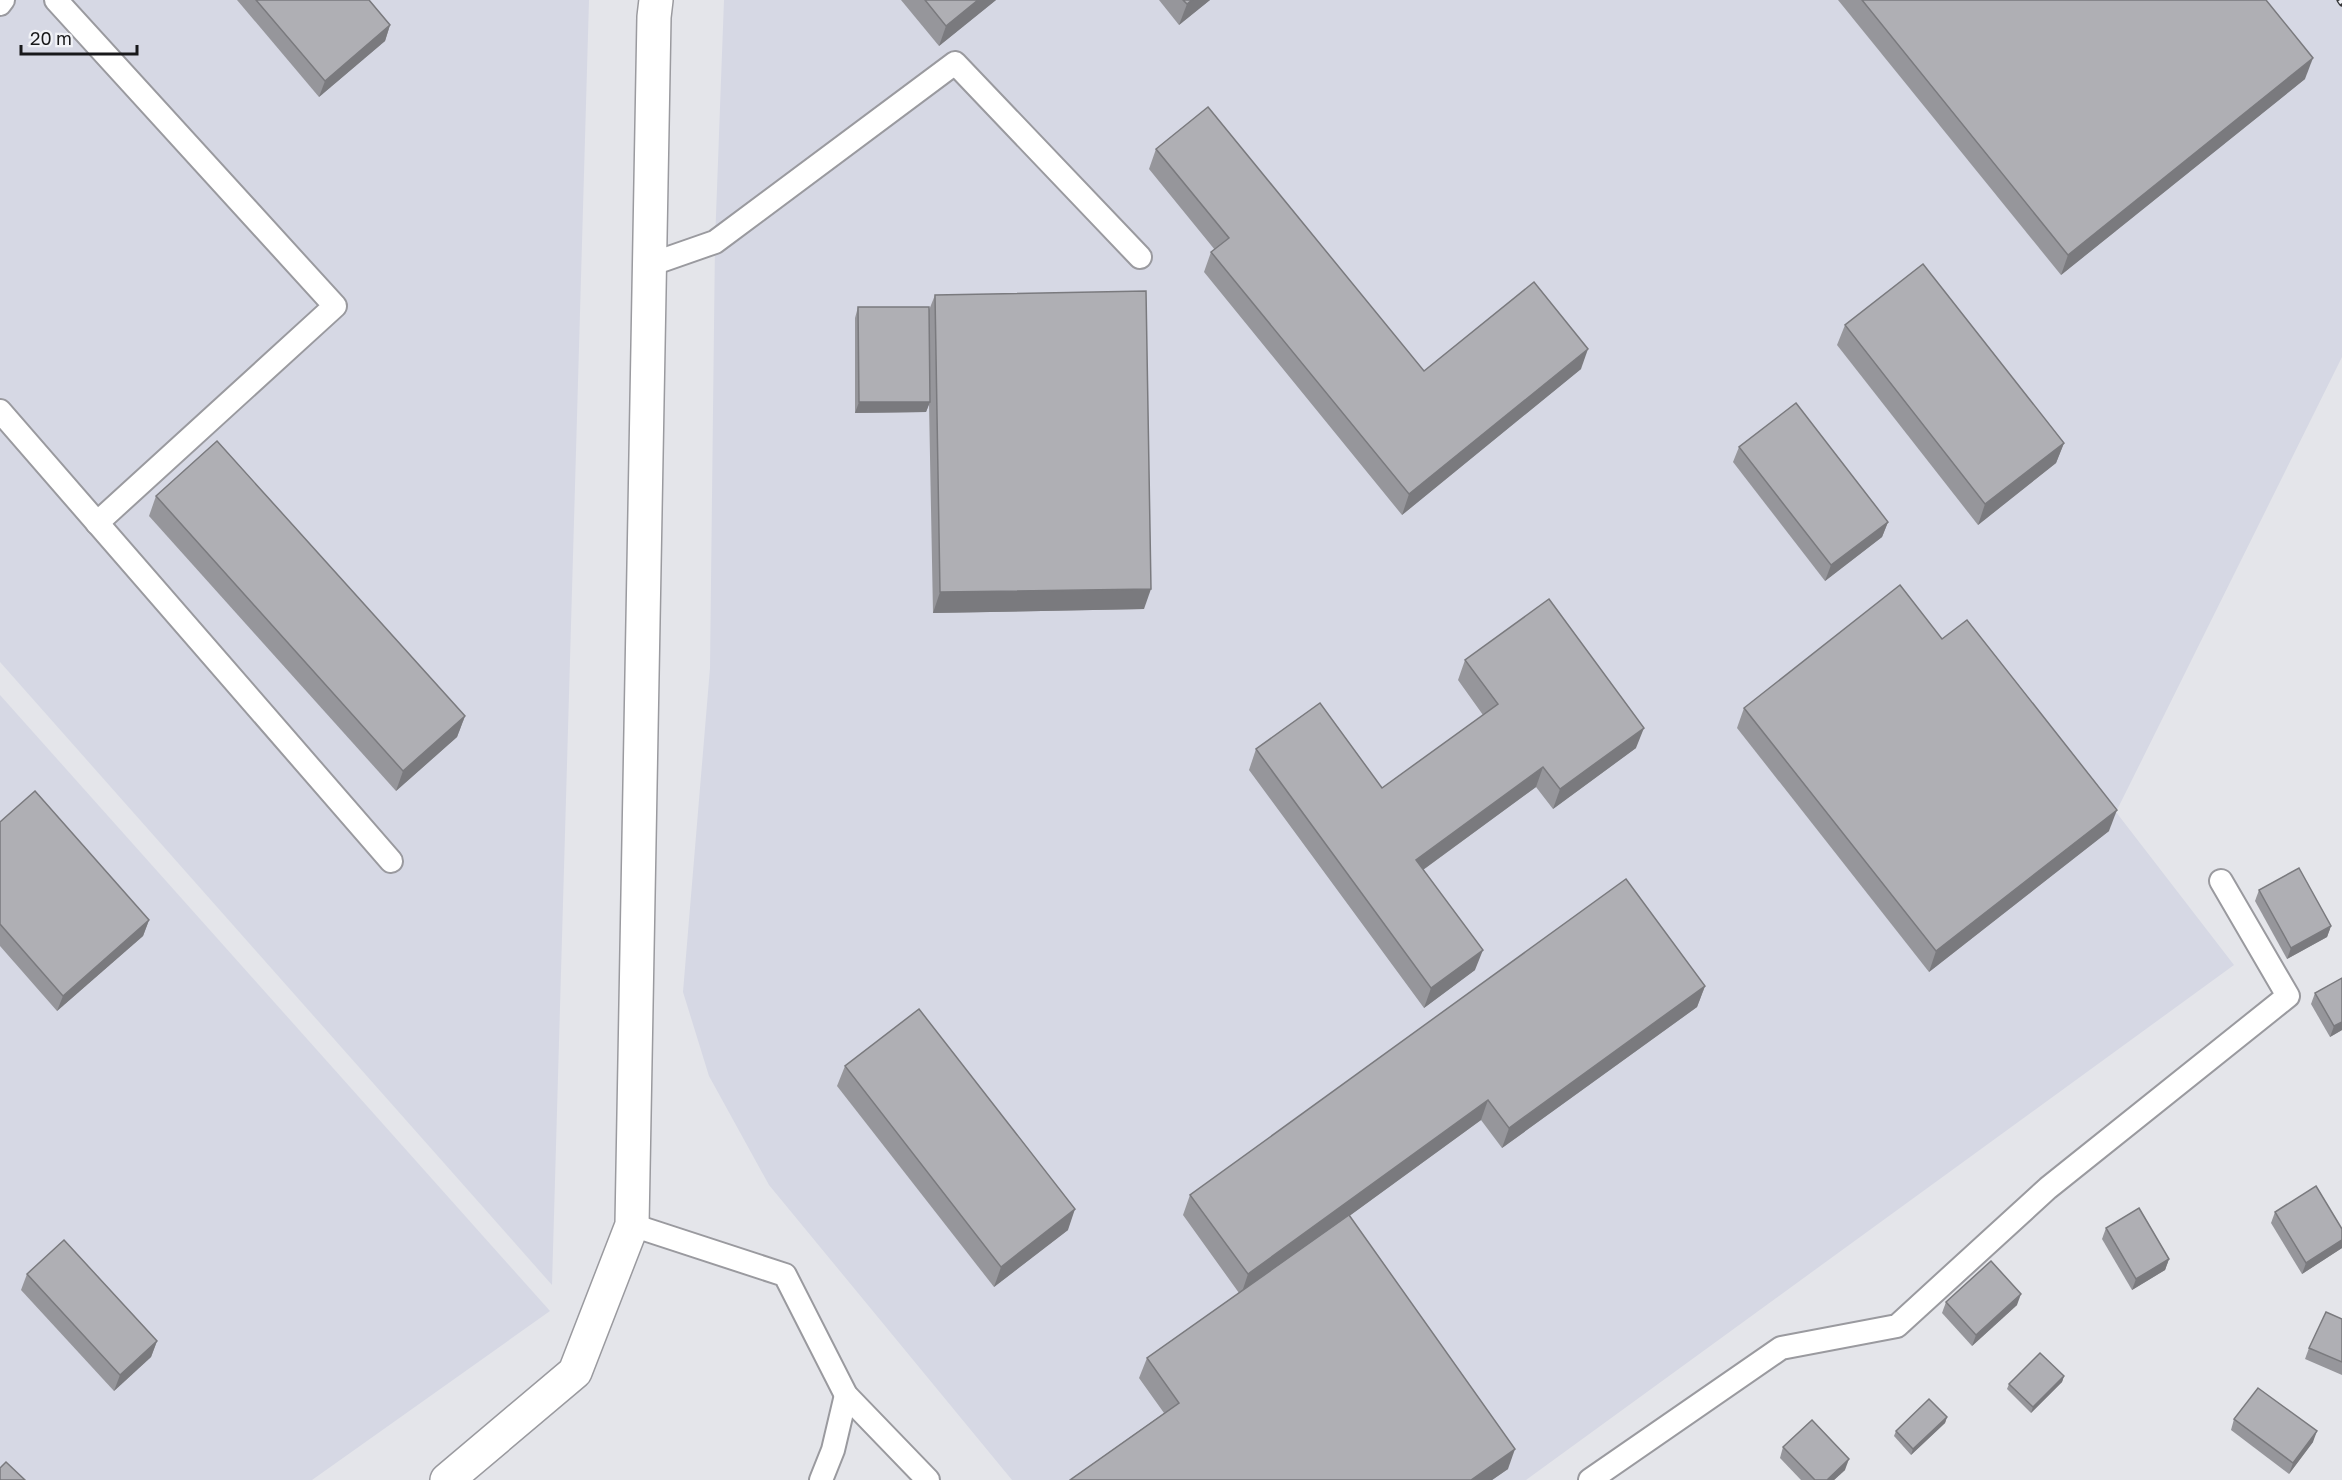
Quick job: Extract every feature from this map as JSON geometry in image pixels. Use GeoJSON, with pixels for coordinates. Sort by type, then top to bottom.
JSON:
{"type":"FeatureCollection","features":[{"type":"Feature","properties":{"kind":"street"},"geometry":{"type":"LineString","coordinates":[[447,1480],[575,1372],[632,1225],[649,265],[649,6]]}},
{"type":"Feature","properties":{"kind":"lane"},"geometry":{"type":"LineString","coordinates":[[0,4],[3,0]]}},
{"type":"Feature","properties":{"kind":"lane"},"geometry":{"type":"LineString","coordinates":[[56,0],[335,306],[97,523]]}},
{"type":"Feature","properties":{"kind":"lane"},"geometry":{"type":"LineString","coordinates":[[649,265],[715,242],[955,63],[1140,257]]}},
{"type":"Feature","properties":{"kind":"lane"},"geometry":{"type":"LineString","coordinates":[[0,411],[391,861]]}},
{"type":"Feature","properties":{"kind":"lane"},"geometry":{"type":"LineString","coordinates":[[1590,1480],[1781,1348],[1897,1326],[2048,1188],[2288,996],[2221,880]]}},
{"type":"Feature","properties":{"kind":"lane"},"geometry":{"type":"LineString","coordinates":[[632,1225],[785,1275],[846,1395],[927,1480]]}},
{"type":"Feature","properties":{"kind":"lane"},"geometry":{"type":"LineString","coordinates":[[821,1480],[832,1450],[846,1395]]}},
{"type":"Feature","properties":{"kind":"shaded area"},"geometry":{"type":"Polygon","coordinates":[[[0,0],[589,0],[552,1285],[0,662],[0,0]]]}},
{"type":"Feature","properties":{"kind":"shaded area"},"geometry":{"type":"Polygon","coordinates":[[[724,0],[2342,0],[2342,357],[2116,812],[2234,965],[1526,1480],[1012,1480],[769,1185],[709,1076],[683,992],[710,668],[715,242],[724,0]]]}},
{"type":"Feature","properties":{"kind":"shaded area"},"geometry":{"type":"Polygon","coordinates":[[[0,695],[550,1311],[312,1480],[0,1480],[0,695]]]}},
{"type":"Feature","properties":{"kind":"building"},"geometry":{"type":"Polygon","coordinates":[[[256,0],[369,0],[390,25],[325,81],[256,0]]]}},
{"type":"Feature","properties":{"kind":"building"},"geometry":{"type":"Polygon","coordinates":[[[925,0],[978,0],[946,26],[925,0]]]}},
{"type":"Feature","properties":{"kind":"building"},"geometry":{"type":"Polygon","coordinates":[[[1862,0],[2266,0],[2313,58],[2068,255],[1862,0]]]}},
{"type":"Feature","properties":{"kind":"building"},"geometry":{"type":"Polygon","coordinates":[[[1208,107],[1424,371],[1534,282],[1588,349],[1409,494],[1211,252],[1229,238],[1156,149],[1208,107]]]}},
{"type":"Feature","properties":{"kind":"building"},"geometry":{"type":"Polygon","coordinates":[[[1923,264],[2064,443],[1985,504],[1845,325],[1923,264]]]}},
{"type":"Feature","properties":{"kind":"building"},"geometry":{"type":"Polygon","coordinates":[[[1146,291],[1151,589],[940,592],[935,295],[1146,291]]]}},
{"type":"Feature","properties":{"kind":"building"},"geometry":{"type":"Polygon","coordinates":[[[858,307],[929,307],[930,402],[859,402],[858,307]]]}},
{"type":"Feature","properties":{"kind":"building"},"geometry":{"type":"Polygon","coordinates":[[[1796,403],[1888,522],[1831,565],[1739,447],[1796,403]]]}},
{"type":"Feature","properties":{"kind":"building"},"geometry":{"type":"Polygon","coordinates":[[[217,441],[465,716],[403,771],[156,496],[217,441]]]}},
{"type":"Feature","properties":{"kind":"building"},"geometry":{"type":"Polygon","coordinates":[[[1900,585],[1942,639],[1967,620],[2117,810],[1936,951],[1744,708],[1900,585]]]}},
{"type":"Feature","properties":{"kind":"building"},"geometry":{"type":"Polygon","coordinates":[[[1549,599],[1644,728],[1560,789],[1543,767],[1416,860],[1483,950],[1431,988],[1256,749],[1320,703],[1382,788],[1498,704],[1465,660],[1549,599]]]}},
{"type":"Feature","properties":{"kind":"building"},"geometry":{"type":"Polygon","coordinates":[[[35,791],[149,920],[63,996],[0,924],[0,822],[35,791]]]}},
{"type":"Feature","properties":{"kind":"building"},"geometry":{"type":"Polygon","coordinates":[[[2299,868],[2331,926],[2291,948],[2259,890],[2299,868]]]}},
{"type":"Feature","properties":{"kind":"building"},"geometry":{"type":"Polygon","coordinates":[[[1626,879],[1705,986],[1509,1128],[1488,1100],[1248,1274],[1190,1195],[1626,879]]]}},
{"type":"Feature","properties":{"kind":"building"},"geometry":{"type":"Polygon","coordinates":[[[2342,978],[2342,1022],[2334,1026],[2315,993],[2342,978]]]}},
{"type":"Feature","properties":{"kind":"building"},"geometry":{"type":"Polygon","coordinates":[[[919,1009],[1075,1209],[1001,1267],[845,1066],[919,1009]]]}},
{"type":"Feature","properties":{"kind":"building"},"geometry":{"type":"Polygon","coordinates":[[[2316,1186],[2342,1229],[2342,1240],[2306,1263],[2275,1212],[2316,1186]]]}},
{"type":"Feature","properties":{"kind":"building"},"geometry":{"type":"Polygon","coordinates":[[[2139,1208],[2169,1259],[2136,1279],[2106,1228],[2139,1208]]]}},
{"type":"Feature","properties":{"kind":"building"},"geometry":{"type":"Polygon","coordinates":[[[1349,1215],[1515,1449],[1471,1480],[1070,1480],[1179,1403],[1147,1358],[1349,1215]]]}},
{"type":"Feature","properties":{"kind":"building"},"geometry":{"type":"Polygon","coordinates":[[[64,1240],[157,1341],[120,1375],[27,1274],[64,1240]]]}},
{"type":"Feature","properties":{"kind":"building"},"geometry":{"type":"Polygon","coordinates":[[[1991,1261],[2021,1294],[1976,1335],[1946,1302],[1991,1261]]]}},
{"type":"Feature","properties":{"kind":"building"},"geometry":{"type":"Polygon","coordinates":[[[2326,1312],[2342,1319],[2342,1362],[2309,1348],[2326,1312]]]}},
{"type":"Feature","properties":{"kind":"building"},"geometry":{"type":"Polygon","coordinates":[[[2040,1353],[2064,1376],[2033,1407],[2009,1384],[2040,1353]]]}},
{"type":"Feature","properties":{"kind":"building"},"geometry":{"type":"Polygon","coordinates":[[[2258,1388],[2317,1431],[2293,1463],[2234,1419],[2258,1388]]]}},
{"type":"Feature","properties":{"kind":"building"},"geometry":{"type":"Polygon","coordinates":[[[1929,1399],[1947,1417],[1913,1449],[1896,1431],[1929,1399]]]}},
{"type":"Feature","properties":{"kind":"building"},"geometry":{"type":"Polygon","coordinates":[[[1812,1420],[1849,1459],[1827,1480],[1815,1480],[1783,1447],[1812,1420]]]}},
{"type":"Feature","properties":{"kind":"building"},"geometry":{"type":"Polygon","coordinates":[[[6,1462],[25,1480],[0,1480],[0,1468],[6,1462]]]}}]}
